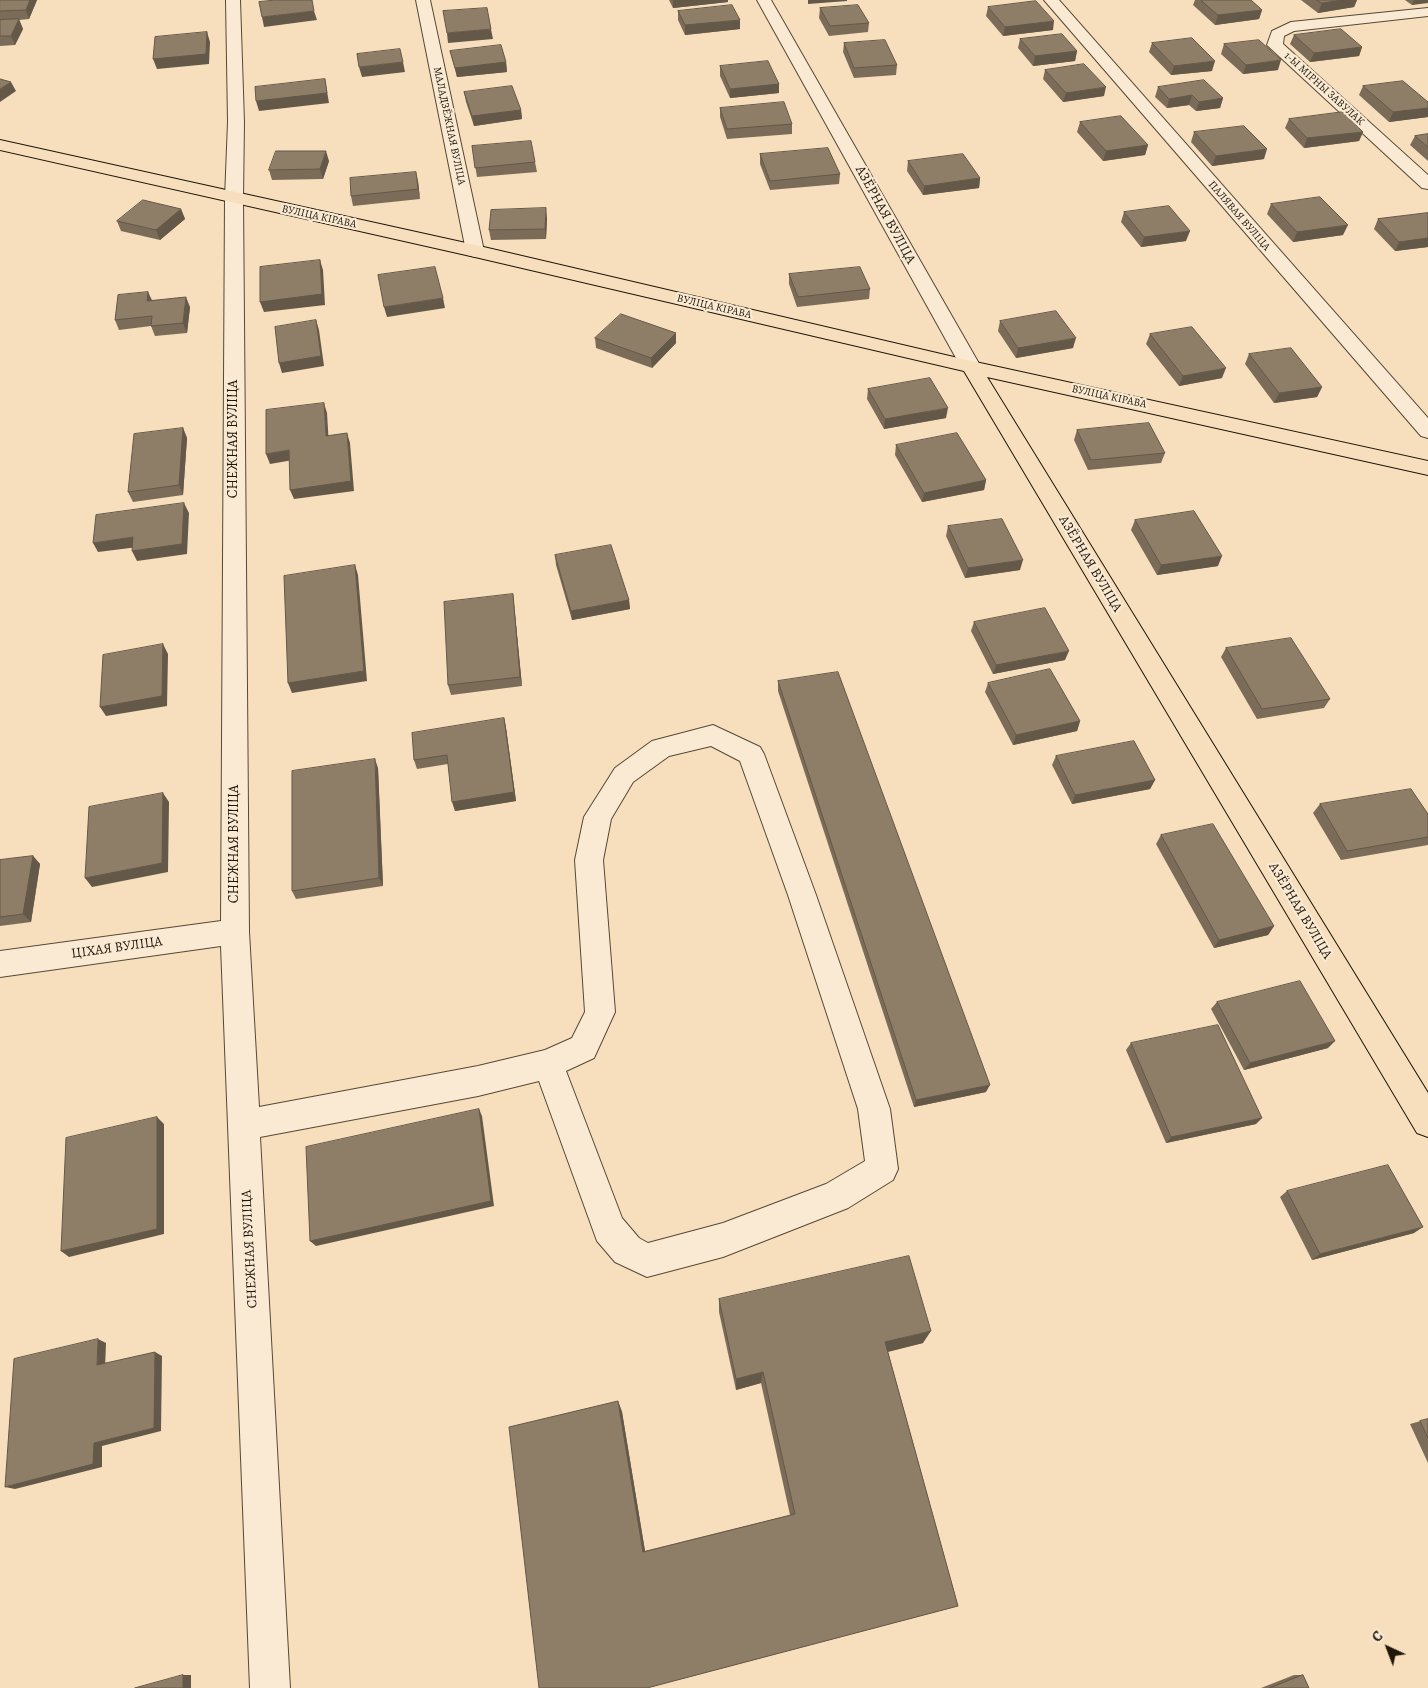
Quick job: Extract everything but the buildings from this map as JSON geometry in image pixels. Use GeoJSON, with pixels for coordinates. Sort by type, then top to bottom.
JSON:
{"type":"FeatureCollection","features":[{"type":"Feature","properties":{"kind":"main road","name":"ВУЛІЦА КІРАВА"},"geometry":{"type":"LineString","coordinates":[[0,145],[475,251],[971,367],[1428,468]]}},
{"type":"Feature","properties":{"kind":"main road","name":"АЗЁРНАЯ ВУЛІЦА"},"geometry":{"type":"LineString","coordinates":[[971,367],[1428,1122]]}},
{"type":"Feature","properties":{"kind":"street","name":"СНЕЖНАЯ ВУЛІЦА"},"geometry":{"type":"LineString","coordinates":[[233,0],[236,122],[234,198],[235,932],[270,1688]]}},
{"type":"Feature","properties":{"kind":"street","name":"МАЛАДЗЁЖНАЯ ВУЛІЦА"},"geometry":{"type":"LineString","coordinates":[[423,0],[475,251]]}},
{"type":"Feature","properties":{"kind":"street","name":"АЗЁРНАЯ ВУЛІЦА"},"geometry":{"type":"LineString","coordinates":[[764,0],[971,367]]}},
{"type":"Feature","properties":{"kind":"street","name":"ПАЛЯВАЯ ВУЛІЦА"},"geometry":{"type":"LineString","coordinates":[[1051,0],[1428,432]]}},
{"type":"Feature","properties":{"kind":"street","name":"1-Ы МІРНЫ ЗАВУЛАК"},"geometry":{"type":"LineString","coordinates":[[1428,12],[1291,27],[1277,34],[1275,45],[1428,184]]}},
{"type":"Feature","properties":{"kind":"street"},"geometry":{"type":"LineString","coordinates":[[244,1125],[478,1080],[548,1064],[583,1048],[600,1012],[589,860],[598,816],[624,775],[661,748],[713,735],[751,754],[806,905],[874,1109],[882,1169],[836,1196],[723,1240],[647,1260],[627,1250],[609,1229],[548,1064]]}},
{"type":"Feature","properties":{"kind":"street","name":"ЦІХАЯ ВУЛІЦА"},"geometry":{"type":"LineString","coordinates":[[0,964],[235,932]]}}]}
